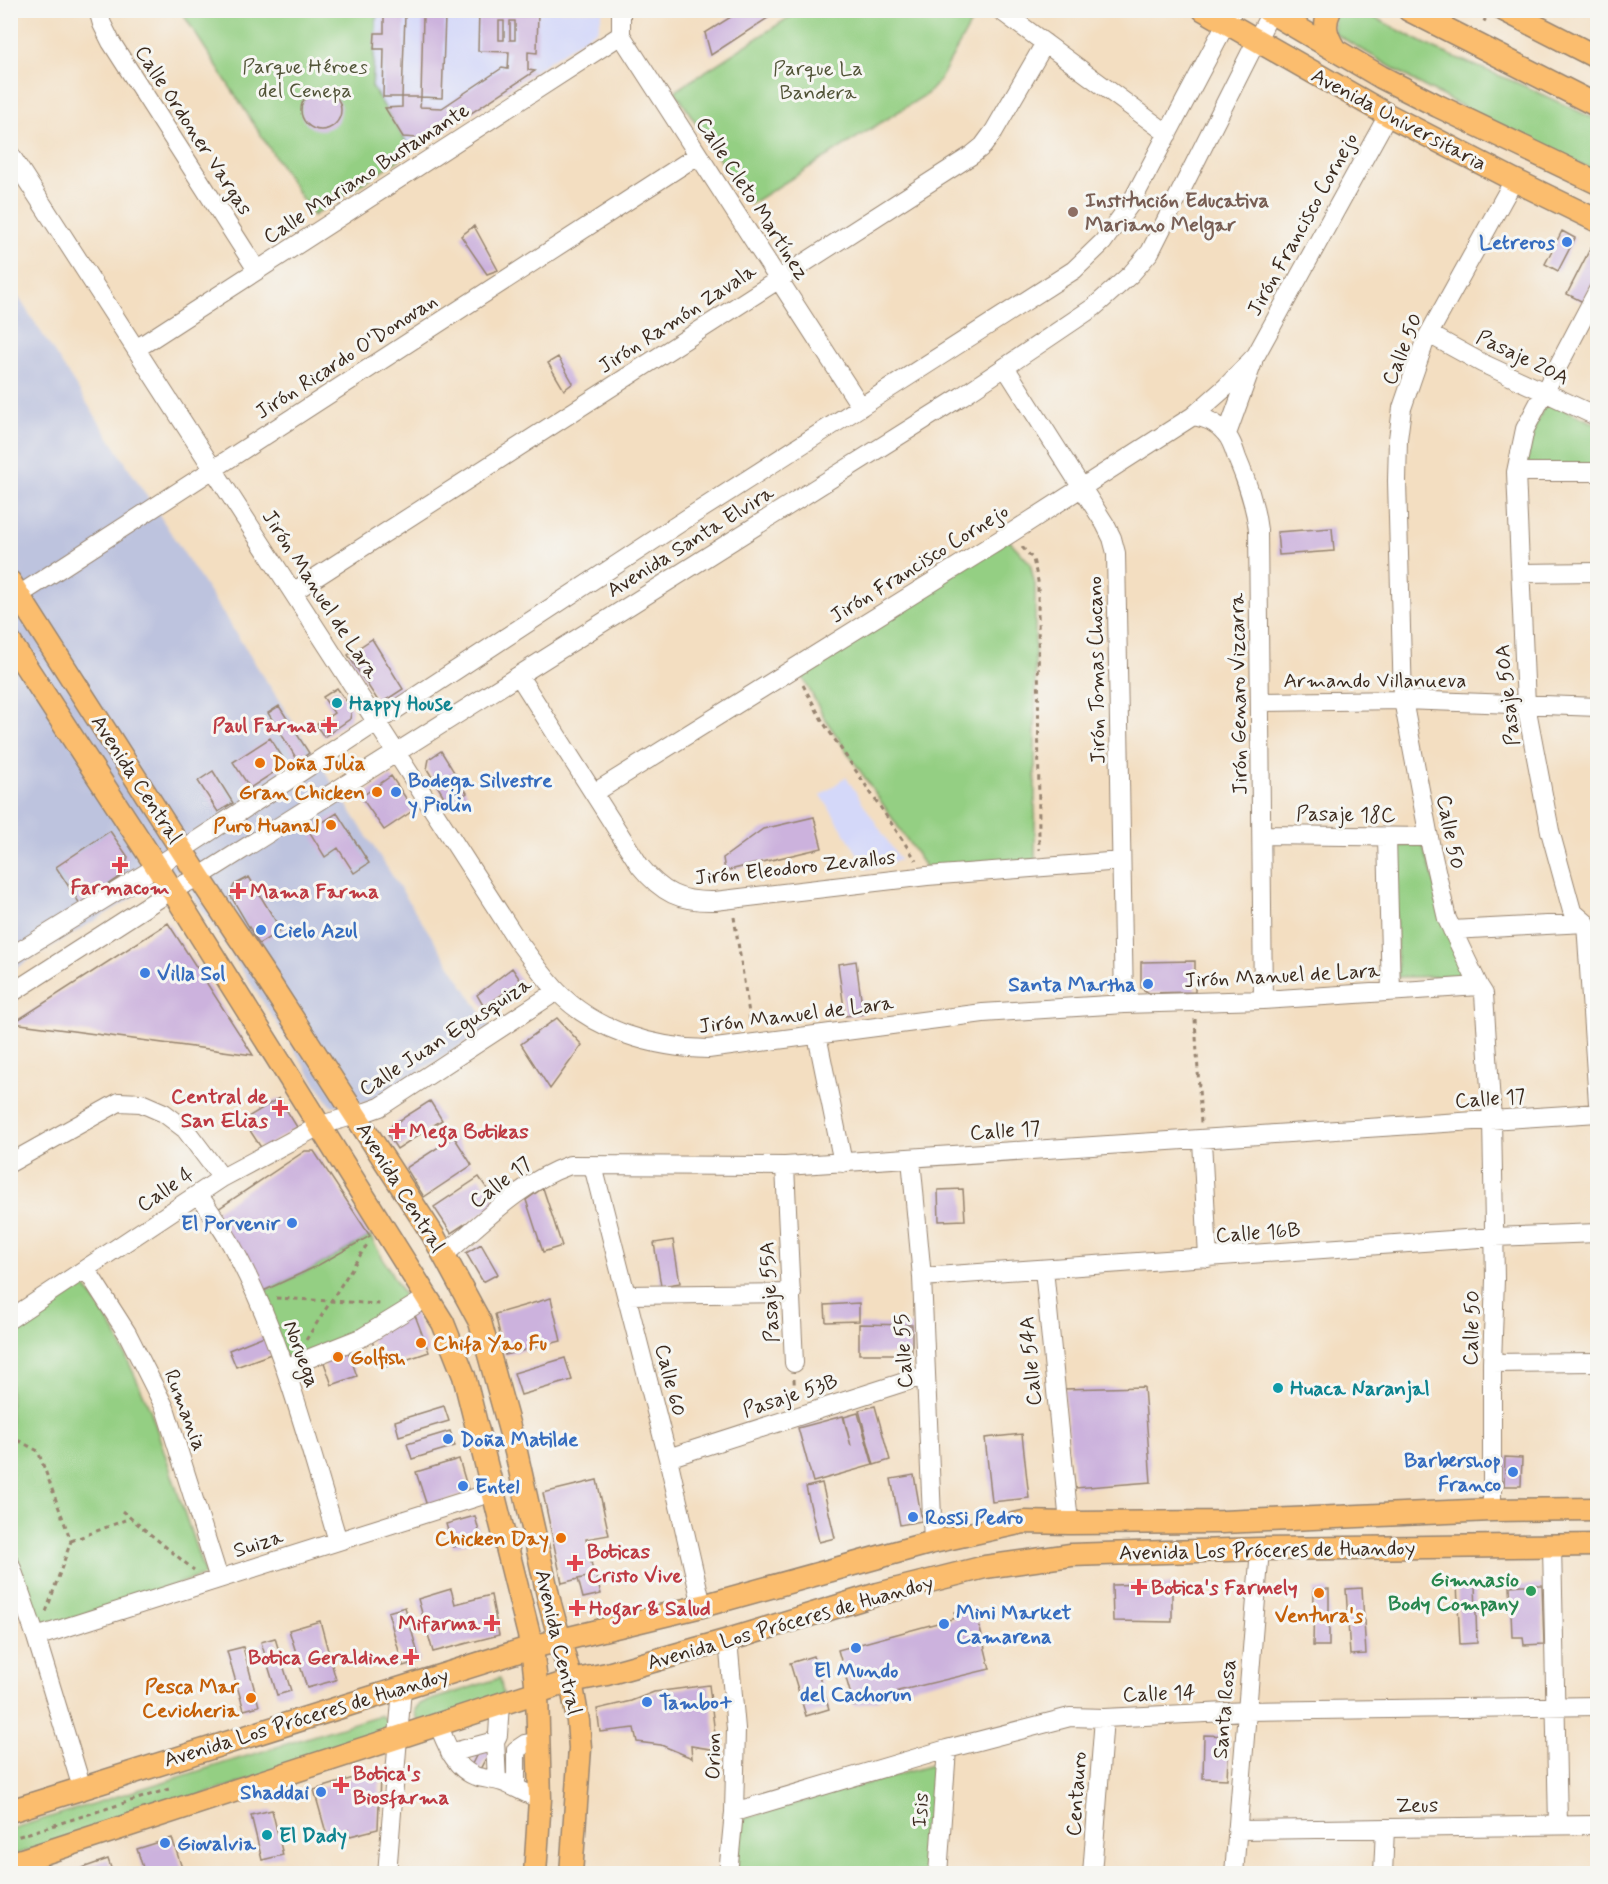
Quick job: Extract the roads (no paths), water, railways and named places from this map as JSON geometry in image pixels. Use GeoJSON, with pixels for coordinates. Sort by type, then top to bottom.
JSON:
{"type":"FeatureCollection","features":[{"type":"Feature","properties":{"kind":"main road","name":"Avenida Universitaria"},"geometry":{"type":"LineString","coordinates":[[1204,10],[1229,17],[1256,42],[1388,115],[1598,221]]}},
{"type":"Feature","properties":{"kind":"main road"},"geometry":{"type":"LineString","coordinates":[[1330,10],[1326,18],[1326,29],[1328,39],[1334,48]]}},
{"type":"Feature","properties":{"kind":"main road"},"geometry":{"type":"LineString","coordinates":[[1409,10],[1598,106]]}},
{"type":"Feature","properties":{"kind":"main road"},"geometry":{"type":"LineString","coordinates":[[1504,10],[1598,58]]}},
{"type":"Feature","properties":{"kind":"main road","name":"Avenida Universitaria"},"geometry":{"type":"LineString","coordinates":[[1270,11],[1382,77],[1598,183]]}},
{"type":"Feature","properties":{"kind":"main road","name":"Avenida Central"},"geometry":{"type":"LineString","coordinates":[[15,588],[199,877],[433,1235],[480,1322],[516,1452],[578,1721],[580,1748],[571,1874]]}},
{"type":"Feature","properties":{"kind":"main road","name":"Avenida Central"},"geometry":{"type":"LineString","coordinates":[[10,642],[172,890],[443,1323],[464,1376],[532,1647],[537,1692],[540,1799],[535,1874]]}},
{"type":"Feature","properties":{"kind":"main road","name":"Avenida Los Próceres de Huandoy"},"geometry":{"type":"LineString","coordinates":[[10,1811],[532,1647],[702,1606],[933,1542],[1024,1522],[1222,1522],[1492,1510],[1598,1509]]}},
{"type":"Feature","properties":{"kind":"main road","name":"Avenida Los Próceres de Huandoy"},"geometry":{"type":"LineString","coordinates":[[10,1864],[570,1681],[608,1674],[878,1594],[985,1567],[1071,1555],[1260,1549],[1598,1545]]}},
{"type":"Feature","properties":{"kind":"street","name":"Calle Ordoner Vargas"},"geometry":{"type":"LineString","coordinates":[[98,10],[111,42],[257,270]]}},
{"type":"Feature","properties":{"kind":"street"},"geometry":{"type":"LineString","coordinates":[[621,10],[621,35]]}},
{"type":"Feature","properties":{"kind":"street"},"geometry":{"type":"LineString","coordinates":[[1000,10],[1168,134]]}},
{"type":"Feature","properties":{"kind":"street","name":"Avenida Santa Elvira"},"geometry":{"type":"LineString","coordinates":[[10,994],[172,890],[199,877],[519,676],[1005,367],[1094,307],[1131,274],[1150,252],[1249,59],[1270,11]]}},
{"type":"Feature","properties":{"kind":"street","name":"Avenida Santa Elvira"},"geometry":{"type":"LineString","coordinates":[[10,957],[156,867],[1074,270],[1103,242],[1131,203],[1229,17]]}},
{"type":"Feature","properties":{"kind":"street","name":"Calle Mariano Bustamante"},"geometry":{"type":"LineString","coordinates":[[136,349],[621,35]]}},
{"type":"Feature","properties":{"kind":"street","name":"Calle Cleto Martínez"},"geometry":{"type":"LineString","coordinates":[[621,35],[861,407]]}},
{"type":"Feature","properties":{"kind":"street","name":"Jirón Ramón Zavala"},"geometry":{"type":"LineString","coordinates":[[293,592],[972,155],[983,146],[994,131],[1045,43]]}},
{"type":"Feature","properties":{"kind":"street","name":"Jirón Francisco Cornejo"},"geometry":{"type":"LineString","coordinates":[[1227,434],[1256,355],[1388,115]]}},
{"type":"Feature","properties":{"kind":"street","name":"Jirón Manuel de Lara"},"geometry":{"type":"LineString","coordinates":[[10,154],[517,940],[557,991],[593,1018],[630,1036],[651,1042],[708,1049],[983,1013],[1124,1004],[1263,1000],[1479,986]]}},
{"type":"Feature","properties":{"kind":"street","name":"Jirón Ricardo O'Donovan"},"geometry":{"type":"LineString","coordinates":[[15,588],[214,469],[698,155]]}},
{"type":"Feature","properties":{"kind":"street","name":"Calle 50"},"geometry":{"type":"LineString","coordinates":[[1492,1510],[1492,1363],[1495,1279],[1492,1120],[1484,994],[1447,919],[1403,700],[1397,481],[1398,438],[1402,408],[1422,348],[1514,180]]}},
{"type":"Feature","properties":{"kind":"street","name":"Pasaje 50A"},"geometry":{"type":"LineString","coordinates":[[1586,923],[1572,911],[1550,831],[1526,705],[1516,472],[1525,429],[1598,290]]}},
{"type":"Feature","properties":{"kind":"street","name":"Pasaje 20A"},"geometry":{"type":"LineString","coordinates":[[1429,334],[1482,363],[1598,417]]}},
{"type":"Feature","properties":{"kind":"street","name":"Jirón Francisco Cornejo"},"geometry":{"type":"LineString","coordinates":[[594,793],[1011,533],[1193,416],[1226,387],[1256,355]]}},
{"type":"Feature","properties":{"kind":"street","name":"Jirón Tomas Chocano"},"geometry":{"type":"LineString","coordinates":[[1005,367],[1106,524],[1116,553],[1124,1004]]}},
{"type":"Feature","properties":{"kind":"street"},"geometry":{"type":"LineString","coordinates":[[1193,416],[1206,418],[1227,434]]}},
{"type":"Feature","properties":{"kind":"street","name":"Jirón Genaro Vizcarra"},"geometry":{"type":"LineString","coordinates":[[1227,434],[1246,480],[1256,514],[1261,702],[1263,1000]]}},
{"type":"Feature","properties":{"kind":"street"},"geometry":{"type":"LineString","coordinates":[[1516,472],[1598,472]]}},
{"type":"Feature","properties":{"kind":"street"},"geometry":{"type":"LineString","coordinates":[[1521,573],[1598,572]]}},
{"type":"Feature","properties":{"kind":"street","name":"Jirón Eleodoro Zevallos"},"geometry":{"type":"LineString","coordinates":[[519,676],[640,866],[661,889],[676,897],[701,902],[927,876],[1121,861]]}},
{"type":"Feature","properties":{"kind":"street","name":"Armando Villanueva"},"geometry":{"type":"LineString","coordinates":[[1261,702],[1403,700],[1598,707]]}},
{"type":"Feature","properties":{"kind":"street","name":"Pasaje 18C"},"geometry":{"type":"LineString","coordinates":[[1262,835],[1429,837]]}},
{"type":"Feature","properties":{"kind":"street"},"geometry":{"type":"LineString","coordinates":[[1387,837],[1390,992]]}},
{"type":"Feature","properties":{"kind":"street"},"geometry":{"type":"LineString","coordinates":[[1452,930],[1586,923],[1598,1102]]}},
{"type":"Feature","properties":{"kind":"street","name":"Calle Juan Egusquiza"},"geometry":{"type":"LineString","coordinates":[[355,1115],[380,1107],[557,991]]}},
{"type":"Feature","properties":{"kind":"street"},"geometry":{"type":"LineString","coordinates":[[817,1035],[843,1163]]}},
{"type":"Feature","properties":{"kind":"street"},"geometry":{"type":"LineString","coordinates":[[10,1163],[119,1102],[141,1103],[164,1113],[185,1129],[222,1178]]}},
{"type":"Feature","properties":{"kind":"street","name":"Calle 17"},"geometry":{"type":"LineString","coordinates":[[444,1255],[528,1185],[570,1165],[785,1166],[1598,1113]]}},
{"type":"Feature","properties":{"kind":"street","name":"Calle 4"},"geometry":{"type":"LineString","coordinates":[[10,1319],[222,1178],[321,1125],[355,1115]]}},
{"type":"Feature","properties":{"kind":"street"},"geometry":{"type":"LineString","coordinates":[[1202,1140],[1208,1258]]}},
{"type":"Feature","properties":{"kind":"street","name":"Calle 55"},"geometry":{"type":"LineString","coordinates":[[911,1159],[922,1277],[933,1542]]}},
{"type":"Feature","properties":{"kind":"street","name":"Calle 60"},"geometry":{"type":"LineString","coordinates":[[593,1166],[668,1458],[702,1606]]}},
{"type":"Feature","properties":{"kind":"street","name":"Pasaje 55A"},"geometry":{"type":"LineString","coordinates":[[785,1166],[794,1363]]}},
{"type":"Feature","properties":{"kind":"street","name":"Noruega"},"geometry":{"type":"LineString","coordinates":[[198,1194],[230,1242],[249,1280],[285,1368],[338,1541]]}},
{"type":"Feature","properties":{"kind":"street","name":"Calle 16B"},"geometry":{"type":"LineString","coordinates":[[922,1277],[1598,1233]]}},
{"type":"Feature","properties":{"kind":"street","name":"Rumania"},"geometry":{"type":"LineString","coordinates":[[86,1269],[127,1334],[165,1408],[219,1579]]}},
{"type":"Feature","properties":{"kind":"street","name":"Calle 54A"},"geometry":{"type":"LineString","coordinates":[[1044,1269],[1069,1523]]}},
{"type":"Feature","properties":{"kind":"street"},"geometry":{"type":"LineString","coordinates":[[626,1295],[792,1293]]}},
{"type":"Feature","properties":{"kind":"street"},"geometry":{"type":"LineString","coordinates":[[285,1368],[363,1337],[428,1297]]}},
{"type":"Feature","properties":{"kind":"street"},"geometry":{"type":"LineString","coordinates":[[1492,1363],[1598,1362]]}},
{"type":"Feature","properties":{"kind":"street","name":"Pasaje 53B"},"geometry":{"type":"LineString","coordinates":[[668,1458],[926,1375]]}},
{"type":"Feature","properties":{"kind":"street","name":"Suiza"},"geometry":{"type":"LineString","coordinates":[[36,1637],[493,1491]]}},
{"type":"Feature","properties":{"kind":"street"},"geometry":{"type":"LineString","coordinates":[[1552,1546],[1558,1826]]}},
{"type":"Feature","properties":{"kind":"street","name":"Santa Rosa"},"geometry":{"type":"LineString","coordinates":[[1234,1874],[1260,1549]]}},
{"type":"Feature","properties":{"kind":"street"},"geometry":{"type":"LineString","coordinates":[[10,1563],[36,1637],[82,1788]]}},
{"type":"Feature","properties":{"kind":"street","name":"Orion"},"geometry":{"type":"LineString","coordinates":[[728,1640],[736,1729],[734,1812],[728,1874]]}},
{"type":"Feature","properties":{"kind":"street"},"geometry":{"type":"LineString","coordinates":[[387,1874],[402,1688]]}},
{"type":"Feature","properties":{"kind":"street"},"geometry":{"type":"LineString","coordinates":[[497,1780],[495,1741],[498,1735],[500,1703]]}},
{"type":"Feature","properties":{"kind":"street","name":"Calle 14"},"geometry":{"type":"LineString","coordinates":[[734,1812],[947,1749],[1070,1717],[1598,1706]]}},
{"type":"Feature","properties":{"kind":"street","name":"Centauro"},"geometry":{"type":"LineString","coordinates":[[1092,1874],[1104,1718]]}},
{"type":"Feature","properties":{"kind":"street"},"geometry":{"type":"LineString","coordinates":[[438,1724],[450,1754],[468,1773],[497,1780],[516,1787],[524,1794],[540,1799]]}},
{"type":"Feature","properties":{"kind":"street"},"geometry":{"type":"LineString","coordinates":[[450,1754],[495,1741]]}},
{"type":"Feature","properties":{"kind":"street"},"geometry":{"type":"LineString","coordinates":[[516,1787],[516,1750],[525,1744],[539,1742]]}},
{"type":"Feature","properties":{"kind":"street","name":"Isis"},"geometry":{"type":"LineString","coordinates":[[938,1874],[947,1749]]}},
{"type":"Feature","properties":{"kind":"street","name":"Zeus"},"geometry":{"type":"LineString","coordinates":[[1238,1830],[1598,1825]]}},
{"type":"Feature","properties":{"kind":"street"},"geometry":{"type":"LineString","coordinates":[[1383,1874],[1385,1828]]}},
{"type":"Feature","properties":{"kind":"place","name":"Institución Educativa Mariano Melgar"},"geometry":{"type":"Point","coordinates":[1073,212]}},
{"type":"Feature","properties":{"kind":"place","name":"Letreros"},"geometry":{"type":"Point","coordinates":[1567,242]}},
{"type":"Feature","properties":{"kind":"place","name":"Happy House"},"geometry":{"type":"Point","coordinates":[337,703]}},
{"type":"Feature","properties":{"kind":"place","name":"Paul Farma"},"geometry":{"type":"Point","coordinates":[329,725]}},
{"type":"Feature","properties":{"kind":"place","name":"Doña Julia"},"geometry":{"type":"Point","coordinates":[260,763]}},
{"type":"Feature","properties":{"kind":"place","name":"Gran Chicken"},"geometry":{"type":"Point","coordinates":[377,792]}},
{"type":"Feature","properties":{"kind":"place","name":"Bodega Silvestre y Piolin"},"geometry":{"type":"Point","coordinates":[396,792]}},
{"type":"Feature","properties":{"kind":"place","name":"Puro Huanal"},"geometry":{"type":"Point","coordinates":[331,825]}},
{"type":"Feature","properties":{"kind":"place","name":"Farmacom"},"geometry":{"type":"Point","coordinates":[120,865]}},
{"type":"Feature","properties":{"kind":"place","name":"Mama Farma"},"geometry":{"type":"Point","coordinates":[238,891]}},
{"type":"Feature","properties":{"kind":"place","name":"Cielo Azul"},"geometry":{"type":"Point","coordinates":[261,930]}},
{"type":"Feature","properties":{"kind":"place","name":"Villa Sol"},"geometry":{"type":"Point","coordinates":[145,973]}},
{"type":"Feature","properties":{"kind":"place","name":"Santa Martha"},"geometry":{"type":"Point","coordinates":[1148,984]}},
{"type":"Feature","properties":{"kind":"place","name":"Central de San Elias"},"geometry":{"type":"Point","coordinates":[280,1108]}},
{"type":"Feature","properties":{"kind":"place","name":"Mega Botikas"},"geometry":{"type":"Point","coordinates":[397,1131]}},
{"type":"Feature","properties":{"kind":"place","name":"El Porvenir"},"geometry":{"type":"Point","coordinates":[292,1223]}},
{"type":"Feature","properties":{"kind":"place","name":"Chifa Yao Fu"},"geometry":{"type":"Point","coordinates":[421,1343]}},
{"type":"Feature","properties":{"kind":"place","name":"Golfish"},"geometry":{"type":"Point","coordinates":[338,1357]}},
{"type":"Feature","properties":{"kind":"place","name":"Huaca Naranjal"},"geometry":{"type":"Point","coordinates":[1278,1388]}},
{"type":"Feature","properties":{"kind":"place","name":"Doña Matilde"},"geometry":{"type":"Point","coordinates":[448,1439]}},
{"type":"Feature","properties":{"kind":"place","name":"Barbershop Franco"},"geometry":{"type":"Point","coordinates":[1513,1472]}},
{"type":"Feature","properties":{"kind":"place","name":"Entel"},"geometry":{"type":"Point","coordinates":[463,1486]}},
{"type":"Feature","properties":{"kind":"place","name":"Rossi Pedro"},"geometry":{"type":"Point","coordinates":[913,1517]}},
{"type":"Feature","properties":{"kind":"place","name":"Chicken Day"},"geometry":{"type":"Point","coordinates":[561,1538]}},
{"type":"Feature","properties":{"kind":"place","name":"Boticas Cristo Vive"},"geometry":{"type":"Point","coordinates":[575,1563]}},
{"type":"Feature","properties":{"kind":"place","name":"Botica's Farmely"},"geometry":{"type":"Point","coordinates":[1139,1587]}},
{"type":"Feature","properties":{"kind":"place","name":"Gimnasio Body Company"},"geometry":{"type":"Point","coordinates":[1531,1591]}},
{"type":"Feature","properties":{"kind":"place","name":"Ventura's"},"geometry":{"type":"Point","coordinates":[1319,1593]}},
{"type":"Feature","properties":{"kind":"place","name":"Hogar & Salud"},"geometry":{"type":"Point","coordinates":[577,1608]}},
{"type":"Feature","properties":{"kind":"place","name":"Mifarma"},"geometry":{"type":"Point","coordinates":[492,1623]}},
{"type":"Feature","properties":{"kind":"place","name":"Mini Market Camarena"},"geometry":{"type":"Point","coordinates":[944,1624]}},
{"type":"Feature","properties":{"kind":"place","name":"El Mundo del Cachorun"},"geometry":{"type":"Point","coordinates":[856,1648]}},
{"type":"Feature","properties":{"kind":"place","name":"Botica Geraldine"},"geometry":{"type":"Point","coordinates":[411,1657]}},
{"type":"Feature","properties":{"kind":"place","name":"Pesca Mar Cevicheria"},"geometry":{"type":"Point","coordinates":[251,1698]}},
{"type":"Feature","properties":{"kind":"place","name":"Tambo+"},"geometry":{"type":"Point","coordinates":[647,1702]}},
{"type":"Feature","properties":{"kind":"place","name":"Botica's Biosfarma"},"geometry":{"type":"Point","coordinates":[341,1785]}},
{"type":"Feature","properties":{"kind":"place","name":"Shaddai"},"geometry":{"type":"Point","coordinates":[321,1792]}},
{"type":"Feature","properties":{"kind":"place","name":"El Dady"},"geometry":{"type":"Point","coordinates":[267,1835]}},
{"type":"Feature","properties":{"kind":"place","name":"Giovalvia"},"geometry":{"type":"Point","coordinates":[165,1843]}},
{"type":"Feature","properties":{"kind":"park label","name":"Parque Héroes del Cenepa"},"geometry":{"type":"Point","coordinates":[305,78]}},
{"type":"Feature","properties":{"kind":"park label","name":"Parque La Bandera"},"geometry":{"type":"Point","coordinates":[818,80]}}]}
